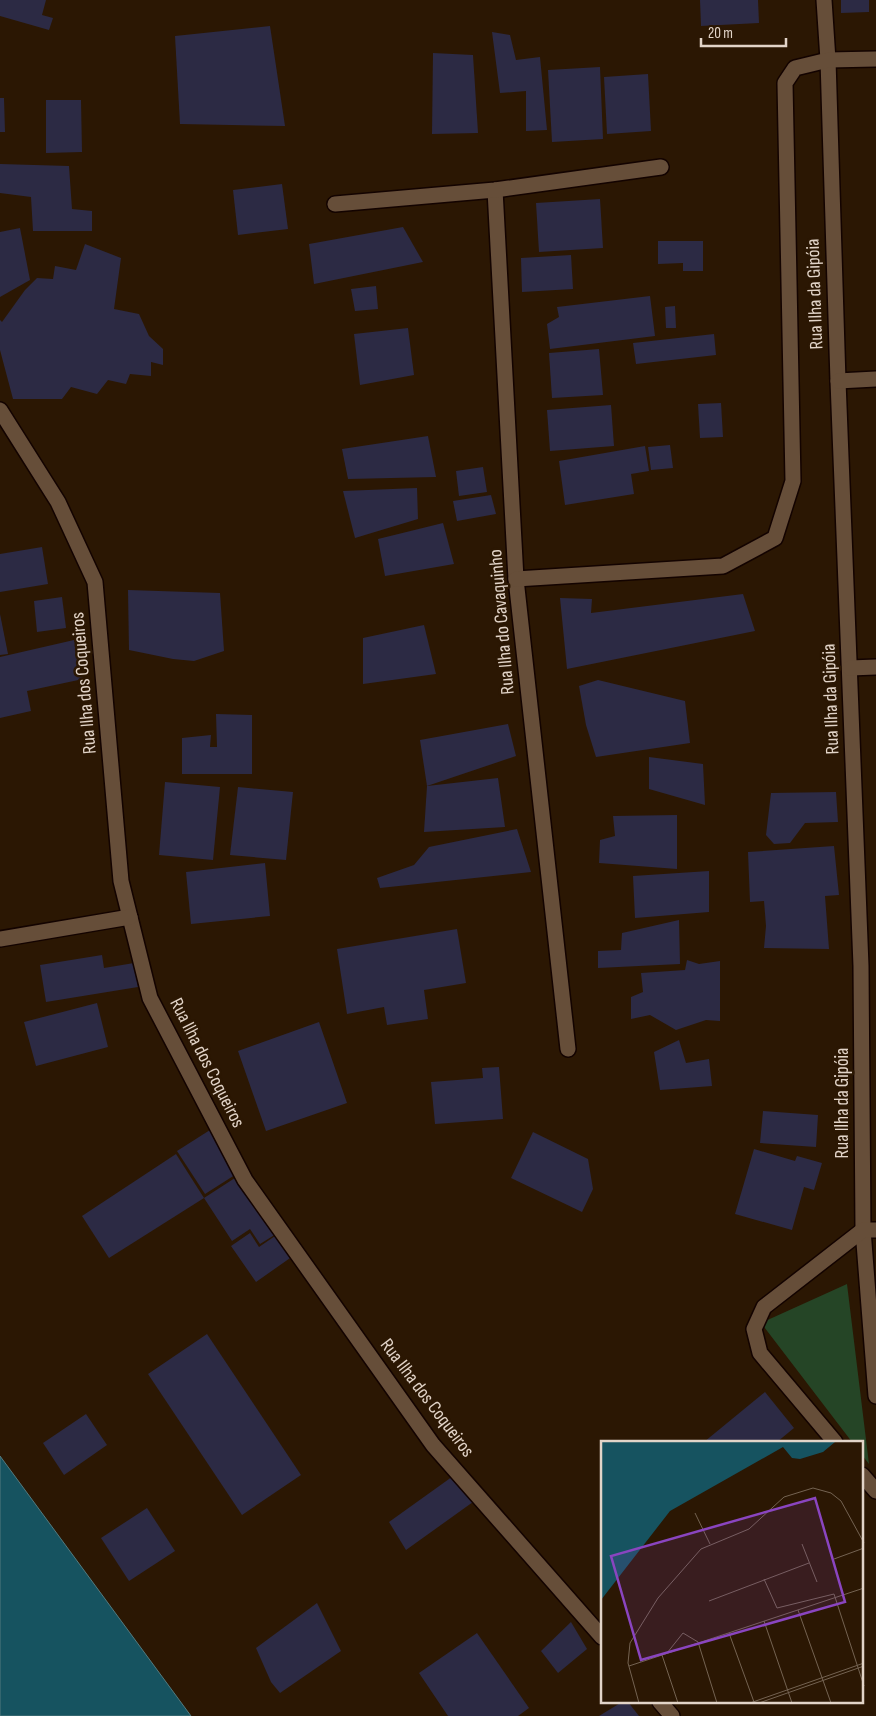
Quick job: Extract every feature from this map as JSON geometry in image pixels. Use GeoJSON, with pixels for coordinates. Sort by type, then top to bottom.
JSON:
{"type":"FeatureCollection","features":[{"type":"Feature","properties":{"kind":"street","name":"Rua Ilha da Gipóia"},"geometry":{"type":"LineString","coordinates":[[824,0],[828,60],[838,381],[850,668],[869,966],[869,1230],[876,1396]]}},
{"type":"Feature","properties":{"kind":"street"},"geometry":{"type":"LineString","coordinates":[[516,579],[723,566],[775,538],[793,481],[785,83],[795,68],[828,60],[876,59]]}},
{"type":"Feature","properties":{"kind":"street"},"geometry":{"type":"LineString","coordinates":[[335,204],[496,190],[661,167]]}},
{"type":"Feature","properties":{"kind":"street","name":"Rua Ilha do Cavaquinho"},"geometry":{"type":"LineString","coordinates":[[496,190],[516,579],[568,1049]]}},
{"type":"Feature","properties":{"kind":"street"},"geometry":{"type":"LineString","coordinates":[[838,381],[876,378]]}},
{"type":"Feature","properties":{"kind":"street","name":"Rua Ilha dos Coqueiros"},"geometry":{"type":"LineString","coordinates":[[0,410],[58,502],[95,582],[122,881],[150,998],[245,1180],[433,1445],[601,1636]]}},
{"type":"Feature","properties":{"kind":"street"},"geometry":{"type":"LineString","coordinates":[[850,668],[876,667]]}},
{"type":"Feature","properties":{"kind":"street"},"geometry":{"type":"LineString","coordinates":[[0,940],[130,917]]}},
{"type":"Feature","properties":{"kind":"street"},"geometry":{"type":"LineString","coordinates":[[834,1441],[760,1353],[754,1329],[764,1307],[869,1230]]}},
{"type":"Feature","properties":{"kind":"street"},"geometry":{"type":"LineString","coordinates":[[864,1477],[876,1491]]}},
{"type":"Feature","properties":{"kind":"street"},"geometry":{"type":"LineString","coordinates":[[662,1704],[672,1716]]}},
{"type":"Feature","properties":{"kind":"green space"},"geometry":{"type":"Polygon","coordinates":[[[847,1284],[869,1464],[864,1458],[864,1441],[851,1441],[761,1323],[847,1284]]]}},
{"type":"Feature","properties":{"kind":"water"},"geometry":{"type":"Polygon","coordinates":[[[0,1456],[191,1716],[0,1716],[0,1456]]]}},
{"type":"Feature","properties":{"kind":"building"},"geometry":{"type":"Polygon","coordinates":[[[0,0],[46,0],[42,15],[53,18],[49,30],[0,16],[0,0]]]}},
{"type":"Feature","properties":{"kind":"building"},"geometry":{"type":"Polygon","coordinates":[[[700,0],[758,0],[759,23],[701,26],[700,0]]]}},
{"type":"Feature","properties":{"kind":"building"},"geometry":{"type":"Polygon","coordinates":[[[841,0],[869,0],[869,12],[841,13],[841,0]]]}},
{"type":"Feature","properties":{"kind":"building"},"geometry":{"type":"Polygon","coordinates":[[[270,26],[285,126],[180,124],[175,36],[270,26]]]}},
{"type":"Feature","properties":{"kind":"building"},"geometry":{"type":"Polygon","coordinates":[[[492,32],[510,35],[516,60],[540,57],[547,130],[526,131],[526,91],[500,93],[492,32]]]}},
{"type":"Feature","properties":{"kind":"building"},"geometry":{"type":"Polygon","coordinates":[[[433,53],[473,55],[478,133],[432,134],[433,53]]]}},
{"type":"Feature","properties":{"kind":"building"},"geometry":{"type":"Polygon","coordinates":[[[600,67],[603,139],[552,142],[548,70],[600,67]]]}},
{"type":"Feature","properties":{"kind":"building"},"geometry":{"type":"Polygon","coordinates":[[[648,74],[651,131],[607,134],[604,77],[648,74]]]}},
{"type":"Feature","properties":{"kind":"building"},"geometry":{"type":"Polygon","coordinates":[[[0,98],[4,98],[5,132],[0,132],[0,98]]]}},
{"type":"Feature","properties":{"kind":"building"},"geometry":{"type":"Polygon","coordinates":[[[46,100],[81,100],[82,152],[46,153],[46,100]]]}},
{"type":"Feature","properties":{"kind":"building"},"geometry":{"type":"Polygon","coordinates":[[[0,164],[69,166],[72,209],[92,211],[92,231],[33,231],[31,197],[0,193],[0,164]]]}},
{"type":"Feature","properties":{"kind":"building"},"geometry":{"type":"Polygon","coordinates":[[[282,184],[288,229],[238,235],[233,190],[282,184]]]}},
{"type":"Feature","properties":{"kind":"building"},"geometry":{"type":"Polygon","coordinates":[[[600,199],[603,248],[539,252],[536,203],[600,199]]]}},
{"type":"Feature","properties":{"kind":"building"},"geometry":{"type":"Polygon","coordinates":[[[403,227],[423,262],[314,284],[309,244],[403,227]]]}},
{"type":"Feature","properties":{"kind":"building"},"geometry":{"type":"Polygon","coordinates":[[[20,228],[30,280],[0,297],[0,232],[20,228]]]}},
{"type":"Feature","properties":{"kind":"building"},"geometry":{"type":"Polygon","coordinates":[[[658,241],[703,241],[703,271],[683,271],[683,263],[658,264],[658,241]]]}},
{"type":"Feature","properties":{"kind":"building"},"geometry":{"type":"Polygon","coordinates":[[[85,244],[121,258],[114,309],[139,314],[149,336],[163,349],[163,365],[151,362],[151,376],[130,374],[126,384],[108,380],[97,394],[71,387],[62,399],[13,399],[0,350],[0,320],[2,322],[25,290],[37,278],[53,279],[55,266],[76,270],[85,244]]]}},
{"type":"Feature","properties":{"kind":"building"},"geometry":{"type":"Polygon","coordinates":[[[571,255],[573,289],[522,292],[521,258],[571,255]]]}},
{"type":"Feature","properties":{"kind":"building"},"geometry":{"type":"Polygon","coordinates":[[[376,286],[378,309],[355,311],[351,289],[376,286]]]}},
{"type":"Feature","properties":{"kind":"building"},"geometry":{"type":"Polygon","coordinates":[[[650,296],[655,336],[550,349],[547,324],[559,317],[557,307],[650,296]]]}},
{"type":"Feature","properties":{"kind":"building"},"geometry":{"type":"Polygon","coordinates":[[[675,306],[676,328],[666,328],[665,307],[675,306]]]}},
{"type":"Feature","properties":{"kind":"building"},"geometry":{"type":"Polygon","coordinates":[[[408,328],[414,375],[360,385],[354,334],[408,328]]]}},
{"type":"Feature","properties":{"kind":"building"},"geometry":{"type":"Polygon","coordinates":[[[714,334],[716,355],[636,364],[633,343],[714,334]]]}},
{"type":"Feature","properties":{"kind":"building"},"geometry":{"type":"Polygon","coordinates":[[[599,349],[603,395],[552,398],[549,353],[599,349]]]}},
{"type":"Feature","properties":{"kind":"building"},"geometry":{"type":"Polygon","coordinates":[[[721,403],[723,437],[700,438],[698,404],[721,403]]]}},
{"type":"Feature","properties":{"kind":"building"},"geometry":{"type":"Polygon","coordinates":[[[611,405],[614,446],[550,451],[547,410],[611,405]]]}},
{"type":"Feature","properties":{"kind":"building"},"geometry":{"type":"Polygon","coordinates":[[[428,436],[436,477],[348,479],[342,449],[428,436]]]}},
{"type":"Feature","properties":{"kind":"building"},"geometry":{"type":"Polygon","coordinates":[[[670,445],[673,468],[651,470],[648,447],[670,445]]]}},
{"type":"Feature","properties":{"kind":"building"},"geometry":{"type":"Polygon","coordinates":[[[645,446],[649,471],[631,474],[634,494],[565,505],[559,461],[645,446]]]}},
{"type":"Feature","properties":{"kind":"building"},"geometry":{"type":"Polygon","coordinates":[[[483,467],[487,492],[459,496],[456,471],[483,467]]]}},
{"type":"Feature","properties":{"kind":"building"},"geometry":{"type":"Polygon","coordinates":[[[417,488],[418,519],[355,538],[343,491],[417,488]]]}},
{"type":"Feature","properties":{"kind":"building"},"geometry":{"type":"Polygon","coordinates":[[[491,495],[496,514],[457,521],[453,501],[491,495]]]}},
{"type":"Feature","properties":{"kind":"building"},"geometry":{"type":"Polygon","coordinates":[[[443,523],[454,564],[385,576],[378,539],[443,523]]]}},
{"type":"Feature","properties":{"kind":"building"},"geometry":{"type":"Polygon","coordinates":[[[42,547],[48,584],[0,592],[0,554],[42,547]]]}},
{"type":"Feature","properties":{"kind":"building"},"geometry":{"type":"Polygon","coordinates":[[[128,590],[220,593],[224,651],[194,661],[173,659],[129,650],[128,590]]]}},
{"type":"Feature","properties":{"kind":"building"},"geometry":{"type":"Polygon","coordinates":[[[743,594],[755,631],[567,669],[560,598],[592,599],[591,613],[743,594]]]}},
{"type":"Feature","properties":{"kind":"building"},"geometry":{"type":"Polygon","coordinates":[[[62,597],[66,628],[37,632],[34,601],[62,597]]]}},
{"type":"Feature","properties":{"kind":"building"},"geometry":{"type":"Polygon","coordinates":[[[0,614],[8,654],[0,655],[0,614]]]}},
{"type":"Feature","properties":{"kind":"building"},"geometry":{"type":"Polygon","coordinates":[[[424,625],[436,674],[363,684],[363,638],[424,625]]]}},
{"type":"Feature","properties":{"kind":"building"},"geometry":{"type":"Polygon","coordinates":[[[74,640],[83,679],[27,691],[31,711],[0,718],[0,657],[74,640]]]}},
{"type":"Feature","properties":{"kind":"building"},"geometry":{"type":"Polygon","coordinates":[[[598,680],[685,701],[690,743],[596,757],[586,725],[579,686],[598,680]]]}},
{"type":"Feature","properties":{"kind":"building"},"geometry":{"type":"Polygon","coordinates":[[[216,714],[252,715],[252,774],[182,774],[182,738],[211,735],[210,747],[217,747],[216,714]]]}},
{"type":"Feature","properties":{"kind":"building"},"geometry":{"type":"Polygon","coordinates":[[[508,724],[516,756],[427,786],[420,740],[508,724]]]}},
{"type":"Feature","properties":{"kind":"building"},"geometry":{"type":"Polygon","coordinates":[[[649,757],[703,764],[705,805],[649,789],[649,757]]]}},
{"type":"Feature","properties":{"kind":"building"},"geometry":{"type":"Polygon","coordinates":[[[498,778],[505,827],[424,832],[427,786],[498,778]]]}},
{"type":"Feature","properties":{"kind":"building"},"geometry":{"type":"Polygon","coordinates":[[[165,782],[220,787],[213,860],[159,855],[165,782]]]}},
{"type":"Feature","properties":{"kind":"building"},"geometry":{"type":"Polygon","coordinates":[[[238,787],[293,792],[286,860],[230,855],[238,787]]]}},
{"type":"Feature","properties":{"kind":"building"},"geometry":{"type":"Polygon","coordinates":[[[836,792],[838,822],[805,823],[790,843],[774,844],[766,835],[771,793],[836,792]]]}},
{"type":"Feature","properties":{"kind":"building"},"geometry":{"type":"Polygon","coordinates":[[[677,815],[677,869],[599,863],[600,840],[615,836],[613,816],[677,815]]]}},
{"type":"Feature","properties":{"kind":"building"},"geometry":{"type":"Polygon","coordinates":[[[517,829],[531,872],[380,888],[377,878],[414,865],[429,847],[517,829]]]}},
{"type":"Feature","properties":{"kind":"building"},"geometry":{"type":"Polygon","coordinates":[[[834,846],[839,895],[825,896],[829,949],[764,948],[766,926],[764,901],[750,902],[748,852],[834,846]]]}},
{"type":"Feature","properties":{"kind":"building"},"geometry":{"type":"Polygon","coordinates":[[[265,863],[270,916],[191,924],[186,872],[265,863]]]}},
{"type":"Feature","properties":{"kind":"building"},"geometry":{"type":"Polygon","coordinates":[[[709,871],[709,912],[635,918],[633,876],[709,871]]]}},
{"type":"Feature","properties":{"kind":"building"},"geometry":{"type":"Polygon","coordinates":[[[679,920],[680,964],[598,968],[598,951],[621,950],[622,933],[679,920]]]}},
{"type":"Feature","properties":{"kind":"building"},"geometry":{"type":"Polygon","coordinates":[[[457,929],[466,983],[424,990],[428,1019],[387,1025],[384,1007],[347,1014],[337,949],[457,929]]]}},
{"type":"Feature","properties":{"kind":"building"},"geometry":{"type":"Polygon","coordinates":[[[102,955],[104,968],[134,963],[138,987],[46,1002],[40,965],[102,955]]]}},
{"type":"Feature","properties":{"kind":"building"},"geometry":{"type":"Polygon","coordinates":[[[687,960],[699,964],[720,961],[720,1021],[706,1020],[676,1030],[650,1015],[631,1019],[631,997],[643,992],[641,973],[685,970],[687,960]]]}},
{"type":"Feature","properties":{"kind":"building"},"geometry":{"type":"Polygon","coordinates":[[[97,1003],[108,1047],[36,1066],[24,1022],[97,1003]]]}},
{"type":"Feature","properties":{"kind":"building"},"geometry":{"type":"Polygon","coordinates":[[[319,1022],[347,1103],[266,1131],[238,1051],[319,1022]]]}},
{"type":"Feature","properties":{"kind":"building"},"geometry":{"type":"Polygon","coordinates":[[[679,1040],[686,1063],[709,1059],[712,1086],[660,1090],[654,1052],[679,1040]]]}},
{"type":"Feature","properties":{"kind":"building"},"geometry":{"type":"Polygon","coordinates":[[[499,1067],[503,1119],[435,1124],[431,1082],[483,1078],[482,1068],[499,1067]]]}},
{"type":"Feature","properties":{"kind":"building"},"geometry":{"type":"Polygon","coordinates":[[[763,1111],[818,1115],[816,1147],[760,1143],[763,1111]]]}},
{"type":"Feature","properties":{"kind":"building"},"geometry":{"type":"Polygon","coordinates":[[[210,1130],[238,1173],[205,1194],[177,1151],[210,1130]]]}},
{"type":"Feature","properties":{"kind":"building"},"geometry":{"type":"Polygon","coordinates":[[[533,1132],[588,1159],[593,1189],[582,1212],[511,1178],[533,1132]]]}},
{"type":"Feature","properties":{"kind":"building"},"geometry":{"type":"Polygon","coordinates":[[[754,1149],[795,1161],[797,1156],[822,1163],[814,1190],[804,1187],[792,1230],[735,1214],[754,1149]]]}},
{"type":"Feature","properties":{"kind":"building"},"geometry":{"type":"Polygon","coordinates":[[[176,1154],[204,1198],[109,1258],[82,1216],[176,1154]]]}},
{"type":"Feature","properties":{"kind":"building"},"geometry":{"type":"Polygon","coordinates":[[[238,1176],[276,1234],[260,1244],[250,1229],[232,1241],[204,1198],[238,1176]]]}},
{"type":"Feature","properties":{"kind":"building"},"geometry":{"type":"Polygon","coordinates":[[[250,1233],[259,1247],[278,1234],[293,1256],[256,1282],[231,1246],[250,1233]]]}},
{"type":"Feature","properties":{"kind":"building"},"geometry":{"type":"Polygon","coordinates":[[[207,1334],[301,1475],[242,1515],[148,1374],[207,1334]]]}},
{"type":"Feature","properties":{"kind":"building"},"geometry":{"type":"Polygon","coordinates":[[[765,1392],[794,1428],[778,1441],[705,1441],[765,1392]]]}},
{"type":"Feature","properties":{"kind":"building"},"geometry":{"type":"Polygon","coordinates":[[[86,1414],[107,1445],[64,1475],[43,1443],[86,1414]]]}},
{"type":"Feature","properties":{"kind":"building"},"geometry":{"type":"Polygon","coordinates":[[[456,1474],[473,1502],[406,1550],[389,1522],[456,1474]]]}},
{"type":"Feature","properties":{"kind":"building"},"geometry":{"type":"Polygon","coordinates":[[[147,1508],[175,1551],[129,1581],[101,1538],[147,1508]]]}},
{"type":"Feature","properties":{"kind":"building"},"geometry":{"type":"Polygon","coordinates":[[[317,1603],[341,1651],[280,1693],[271,1682],[256,1648],[317,1603]]]}},
{"type":"Feature","properties":{"kind":"building"},"geometry":{"type":"Polygon","coordinates":[[[571,1622],[587,1649],[558,1673],[541,1651],[571,1622]]]}},
{"type":"Feature","properties":{"kind":"building"},"geometry":{"type":"Polygon","coordinates":[[[477,1633],[529,1708],[518,1716],[448,1716],[419,1673],[477,1633]]]}},
{"type":"Feature","properties":{"kind":"building"},"geometry":{"type":"Polygon","coordinates":[[[619,1704],[630,1704],[639,1716],[599,1716],[619,1704]]]}}]}
